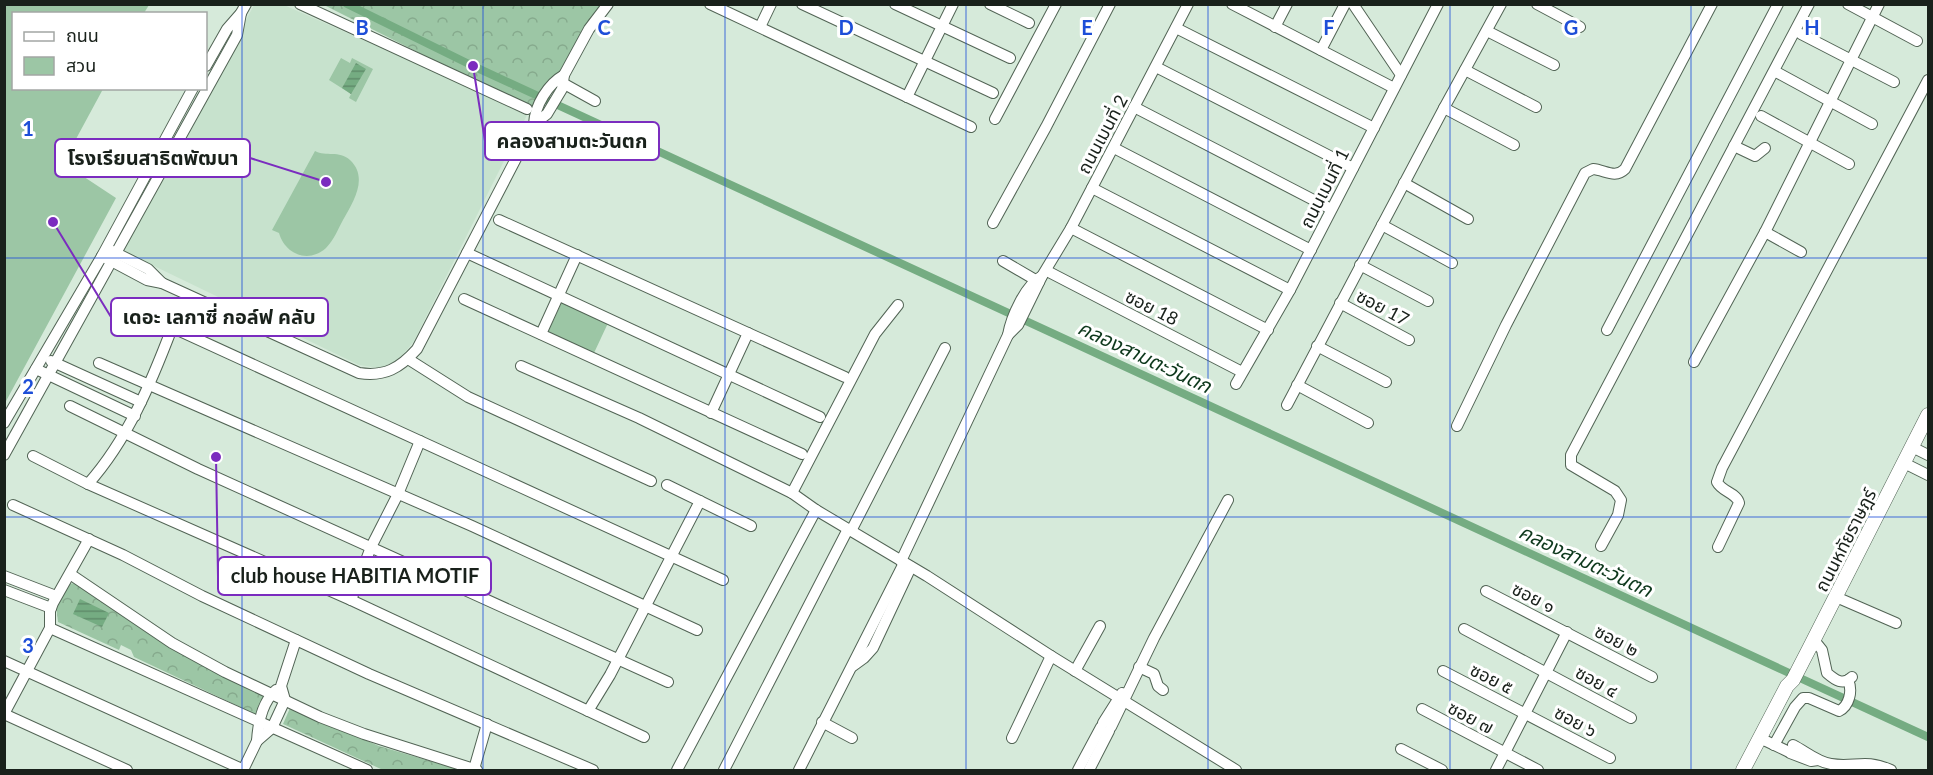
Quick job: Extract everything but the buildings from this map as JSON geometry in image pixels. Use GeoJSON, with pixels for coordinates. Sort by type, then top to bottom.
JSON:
{"type":"FeatureCollection","features":[{"type":"Feature","properties":{"kind":"main road","name":"ถนนหทัยราษฎร์"},"geometry":{"type":"LineString","coordinates":[[1743,771],[1792,689],[1793,680],[1929,415]]}},
{"type":"Feature","properties":{"kind":"main road","name":"ถนนหทัยราษฎร์"},"geometry":{"type":"LineString","coordinates":[[1753,771],[1772,740],[1779,708]]}},
{"type":"Feature","properties":{"kind":"street"},"geometry":{"type":"LineString","coordinates":[[300,4],[531,110]]}},
{"type":"Feature","properties":{"kind":"street"},"geometry":{"type":"LineString","coordinates":[[109,255],[147,280],[162,284],[359,373],[370,375],[395,369],[417,349],[534,124],[547,114],[559,82],[590,29],[608,4]]}},
{"type":"Feature","properties":{"kind":"street"},"geometry":{"type":"LineString","coordinates":[[710,4],[971,127]]}},
{"type":"Feature","properties":{"kind":"street"},"geometry":{"type":"LineString","coordinates":[[760,27],[771,4]]}},
{"type":"Feature","properties":{"kind":"street"},"geometry":{"type":"LineString","coordinates":[[802,4],[993,93]]}},
{"type":"Feature","properties":{"kind":"street"},"geometry":{"type":"LineString","coordinates":[[895,4],[1010,58]]}},
{"type":"Feature","properties":{"kind":"street"},"geometry":{"type":"LineString","coordinates":[[907,97],[953,4]]}},
{"type":"Feature","properties":{"kind":"street"},"geometry":{"type":"LineString","coordinates":[[990,4],[1029,23]]}},
{"type":"Feature","properties":{"kind":"street"},"geometry":{"type":"LineString","coordinates":[[995,119],[1056,4]]}},
{"type":"Feature","properties":{"kind":"street"},"geometry":{"type":"LineString","coordinates":[[993,223],[1110,4]]}},
{"type":"Feature","properties":{"kind":"street","name":"ถนนเมนที่ 2"},"geometry":{"type":"LineString","coordinates":[[822,722],[850,667],[864,658],[873,648],[905,564],[1008,334],[1025,305],[1032,282],[1041,277],[1071,228],[1188,4]]}},
{"type":"Feature","properties":{"kind":"street"},"geometry":{"type":"LineString","coordinates":[[1232,4],[1394,88]]}},
{"type":"Feature","properties":{"kind":"street"},"geometry":{"type":"LineString","coordinates":[[1275,27],[1287,4]]}},
{"type":"Feature","properties":{"kind":"street"},"geometry":{"type":"LineString","coordinates":[[1321,50],[1345,4]]}},
{"type":"Feature","properties":{"kind":"street"},"geometry":{"type":"LineString","coordinates":[[1353,4],[1401,75]]}},
{"type":"Feature","properties":{"kind":"street","name":"ถนนเมนที่ 1"},"geometry":{"type":"LineString","coordinates":[[1236,384],[1290,290],[1438,4]]}},
{"type":"Feature","properties":{"kind":"street"},"geometry":{"type":"LineString","coordinates":[[1287,405],[1501,4]]}},
{"type":"Feature","properties":{"kind":"street"},"geometry":{"type":"LineString","coordinates":[[1537,4],[1580,27]]}},
{"type":"Feature","properties":{"kind":"street"},"geometry":{"type":"LineString","coordinates":[[1457,426],[1506,325],[1585,173],[1593,169],[1614,175],[1625,169],[1712,4]]}},
{"type":"Feature","properties":{"kind":"street"},"geometry":{"type":"LineString","coordinates":[[1607,330],[1778,4]]}},
{"type":"Feature","properties":{"kind":"street"},"geometry":{"type":"LineString","coordinates":[[1601,546],[1622,500],[1615,491],[1571,465],[1571,455],[1809,4]]}},
{"type":"Feature","properties":{"kind":"street"},"geometry":{"type":"LineString","coordinates":[[1848,4],[1917,42]]}},
{"type":"Feature","properties":{"kind":"street"},"geometry":{"type":"LineString","coordinates":[[1694,362],[1765,232],[1879,4]]}},
{"type":"Feature","properties":{"kind":"street"},"geometry":{"type":"LineString","coordinates":[[207,64],[227,29],[243,9]]}},
{"type":"Feature","properties":{"kind":"street"},"geometry":{"type":"LineString","coordinates":[[207,87],[237,35],[243,9]]}},
{"type":"Feature","properties":{"kind":"street"},"geometry":{"type":"LineString","coordinates":[[1176,28],[1374,128]]}},
{"type":"Feature","properties":{"kind":"street"},"geometry":{"type":"LineString","coordinates":[[1487,31],[1554,65]]}},
{"type":"Feature","properties":{"kind":"street"},"geometry":{"type":"LineString","coordinates":[[1801,33],[1894,82]]}},
{"type":"Feature","properties":{"kind":"street"},"geometry":{"type":"LineString","coordinates":[[1156,67],[1353,168]]}},
{"type":"Feature","properties":{"kind":"street"},"geometry":{"type":"LineString","coordinates":[[1465,70],[1536,106]]}},
{"type":"Feature","properties":{"kind":"street"},"geometry":{"type":"LineString","coordinates":[[1778,73],[1872,124]]}},
{"type":"Feature","properties":{"kind":"street"},"geometry":{"type":"LineString","coordinates":[[1718,547],[1739,503],[1736,497],[1719,486],[1717,482],[1722,468],[1929,80]]}},
{"type":"Feature","properties":{"kind":"street"},"geometry":{"type":"LineString","coordinates":[[531,110],[559,82]]}},
{"type":"Feature","properties":{"kind":"street"},"geometry":{"type":"LineString","coordinates":[[559,82],[595,101]]}},
{"type":"Feature","properties":{"kind":"street"},"geometry":{"type":"LineString","coordinates":[[4,454],[56,364],[192,90]]}},
{"type":"Feature","properties":{"kind":"street"},"geometry":{"type":"LineString","coordinates":[[4,423],[42,357],[109,255],[205,90]]}},
{"type":"Feature","properties":{"kind":"street"},"geometry":{"type":"LineString","coordinates":[[1134,107],[1332,209]]}},
{"type":"Feature","properties":{"kind":"street"},"geometry":{"type":"LineString","coordinates":[[1444,108],[1514,145]]}},
{"type":"Feature","properties":{"kind":"street"},"geometry":{"type":"LineString","coordinates":[[531,110],[534,124]]}},
{"type":"Feature","properties":{"kind":"street"},"geometry":{"type":"LineString","coordinates":[[1761,116],[1850,164]]}},
{"type":"Feature","properties":{"kind":"street"},"geometry":{"type":"LineString","coordinates":[[1734,146],[1755,156],[1766,148]]}},
{"type":"Feature","properties":{"kind":"street"},"geometry":{"type":"LineString","coordinates":[[1113,148],[1311,250]]}},
{"type":"Feature","properties":{"kind":"street"},"geometry":{"type":"LineString","coordinates":[[1404,183],[1468,219]]}},
{"type":"Feature","properties":{"kind":"street"},"geometry":{"type":"LineString","coordinates":[[1092,188],[1290,290]]}},
{"type":"Feature","properties":{"kind":"street"},"geometry":{"type":"LineString","coordinates":[[499,220],[845,377]]}},
{"type":"Feature","properties":{"kind":"street"},"geometry":{"type":"LineString","coordinates":[[1382,225],[1452,263]]}},
{"type":"Feature","properties":{"kind":"street"},"geometry":{"type":"LineString","coordinates":[[1071,228],[1268,330]]}},
{"type":"Feature","properties":{"kind":"street"},"geometry":{"type":"LineString","coordinates":[[1765,232],[1801,252]]}},
{"type":"Feature","properties":{"kind":"street"},"geometry":{"type":"LineString","coordinates":[[467,253],[820,417]]}},
{"type":"Feature","properties":{"kind":"street"},"geometry":{"type":"LineString","coordinates":[[541,334],[576,255]]}},
{"type":"Feature","properties":{"kind":"street","name":"ซอย 18"},"geometry":{"type":"LineString","coordinates":[[1003,261],[1242,372]]}},
{"type":"Feature","properties":{"kind":"street"},"geometry":{"type":"LineString","coordinates":[[1360,265],[1428,301]]}},
{"type":"Feature","properties":{"kind":"street"},"geometry":{"type":"LineString","coordinates":[[464,299],[802,454]]}},
{"type":"Feature","properties":{"kind":"street","name":"ซอย 17"},"geometry":{"type":"LineString","coordinates":[[1340,303],[1409,340]]}},
{"type":"Feature","properties":{"kind":"street"},"geometry":{"type":"LineString","coordinates":[[123,305],[723,580]]}},
{"type":"Feature","properties":{"kind":"street"},"geometry":{"type":"LineString","coordinates":[[792,493],[874,334],[898,305]]}},
{"type":"Feature","properties":{"kind":"street"},"geometry":{"type":"LineString","coordinates":[[88,484],[102,467],[135,416],[151,384],[172,328]]}},
{"type":"Feature","properties":{"kind":"street"},"geometry":{"type":"LineString","coordinates":[[711,413],[748,333]]}},
{"type":"Feature","properties":{"kind":"street"},"geometry":{"type":"LineString","coordinates":[[1317,346],[1386,382]]}},
{"type":"Feature","properties":{"kind":"street"},"geometry":{"type":"LineString","coordinates":[[724,771],[945,348]]}},
{"type":"Feature","properties":{"kind":"street"},"geometry":{"type":"LineString","coordinates":[[42,357],[141,402]]}},
{"type":"Feature","properties":{"kind":"street"},"geometry":{"type":"LineString","coordinates":[[408,359],[468,397],[651,481]]}},
{"type":"Feature","properties":{"kind":"street"},"geometry":{"type":"LineString","coordinates":[[99,363],[398,494],[697,630]]}},
{"type":"Feature","properties":{"kind":"street"},"geometry":{"type":"LineString","coordinates":[[520,366],[639,418],[792,493],[1236,771]]}},
{"type":"Feature","properties":{"kind":"street"},"geometry":{"type":"LineString","coordinates":[[36,369],[135,416]]}},
{"type":"Feature","properties":{"kind":"street"},"geometry":{"type":"LineString","coordinates":[[1297,385],[1368,423]]}},
{"type":"Feature","properties":{"kind":"street"},"geometry":{"type":"LineString","coordinates":[[70,406],[124,433],[668,682]]}},
{"type":"Feature","properties":{"kind":"street"},"geometry":{"type":"LineString","coordinates":[[351,600],[371,547],[398,494],[420,441]]}},
{"type":"Feature","properties":{"kind":"street"},"geometry":{"type":"LineString","coordinates":[[1912,447],[1929,455]]}},
{"type":"Feature","properties":{"kind":"street"},"geometry":{"type":"LineString","coordinates":[[33,456],[88,484],[351,600],[644,737]]}},
{"type":"Feature","properties":{"kind":"street"},"geometry":{"type":"LineString","coordinates":[[1904,463],[1929,475]]}},
{"type":"Feature","properties":{"kind":"street"},"geometry":{"type":"LineString","coordinates":[[667,485],[751,526]]}},
{"type":"Feature","properties":{"kind":"street"},"geometry":{"type":"LineString","coordinates":[[1078,771],[1130,685],[1228,500]]}},
{"type":"Feature","properties":{"kind":"street"},"geometry":{"type":"LineString","coordinates":[[588,711],[700,501]]}},
{"type":"Feature","properties":{"kind":"street"},"geometry":{"type":"LineString","coordinates":[[13,505],[89,539],[202,596],[369,674],[593,771]]}},
{"type":"Feature","properties":{"kind":"street"},"geometry":{"type":"LineString","coordinates":[[677,771],[816,510]]}},
{"type":"Feature","properties":{"kind":"street"},"geometry":{"type":"LineString","coordinates":[[89,539],[56,596],[51,608],[50,628],[4,714],[127,771]]}},
{"type":"Feature","properties":{"kind":"street"},"geometry":{"type":"LineString","coordinates":[[70,574],[172,643],[225,672],[320,717],[397,747],[475,770],[487,724]]}},
{"type":"Feature","properties":{"kind":"street"},"geometry":{"type":"LineString","coordinates":[[5,583],[56,596]]}},
{"type":"Feature","properties":{"kind":"street"},"geometry":{"type":"LineString","coordinates":[[5,583],[51,608]]}},
{"type":"Feature","properties":{"kind":"street","name":"ซอย ๑"},"geometry":{"type":"LineString","coordinates":[[1486,591],[1567,632]]}},
{"type":"Feature","properties":{"kind":"street"},"geometry":{"type":"LineString","coordinates":[[1836,597],[1896,623]]}},
{"type":"Feature","properties":{"kind":"street"},"geometry":{"type":"LineString","coordinates":[[1075,671],[1100,626]]}},
{"type":"Feature","properties":{"kind":"street"},"geometry":{"type":"LineString","coordinates":[[50,628],[367,771]]}},
{"type":"Feature","properties":{"kind":"street","name":"ซอย ๔"},"geometry":{"type":"LineString","coordinates":[[1464,629],[1631,718]]}},
{"type":"Feature","properties":{"kind":"street"},"geometry":{"type":"LineString","coordinates":[[1496,771],[1567,632]]}},
{"type":"Feature","properties":{"kind":"street","name":"ซอย ๒"},"geometry":{"type":"LineString","coordinates":[[1567,632],[1652,677]]}},
{"type":"Feature","properties":{"kind":"street"},"geometry":{"type":"LineString","coordinates":[[4,661],[244,770],[257,741],[258,722],[272,694],[281,686],[296,640]]}},
{"type":"Feature","properties":{"kind":"street"},"geometry":{"type":"LineString","coordinates":[[1814,640],[1822,650],[1827,673],[1838,681],[1850,679],[1851,693],[1843,709],[1839,711],[1809,698],[1803,698],[1772,740],[1835,765],[1869,763],[1891,771]]}},
{"type":"Feature","properties":{"kind":"street"},"geometry":{"type":"LineString","coordinates":[[1012,738],[1051,656]]}},
{"type":"Feature","properties":{"kind":"street"},"geometry":{"type":"LineString","coordinates":[[1139,667],[1154,674],[1158,686],[1163,690]]}},
{"type":"Feature","properties":{"kind":"street","name":"ซอย ๕"},"geometry":{"type":"LineString","coordinates":[[1443,671],[1527,714]]}},
{"type":"Feature","properties":{"kind":"street"},"geometry":{"type":"LineString","coordinates":[[257,741],[272,728],[285,700],[281,686]]}},
{"type":"Feature","properties":{"kind":"street","name":"ซอย ๗"},"geometry":{"type":"LineString","coordinates":[[1422,709],[1538,771]]}},
{"type":"Feature","properties":{"kind":"street","name":"ซอย ๖"},"geometry":{"type":"LineString","coordinates":[[1527,714],[1610,758]]}},
{"type":"Feature","properties":{"kind":"street"},"geometry":{"type":"LineString","coordinates":[[799,771],[822,722],[852,738]]}},
{"type":"Feature","properties":{"kind":"street"},"geometry":{"type":"LineString","coordinates":[[1089,771],[1106,727]]}},
{"type":"Feature","properties":{"kind":"street"},"geometry":{"type":"LineString","coordinates":[[1401,749],[1442,771]]}},
{"type":"Feature","properties":{"kind":"shaded area"},"geometry":{"type":"Polygon","coordinates":[[[254,5],[284,5],[528,113],[414,341],[398,361],[379,368],[359,365],[123,251],[254,5]]]}},
{"type":"Feature","properties":{"kind":"shaded area"},"geometry":{"type":"Polygon","coordinates":[[[356,63],[366,69],[351,94],[342,88],[356,63]]]}},
{"type":"Feature","properties":{"kind":"shaded area"},"geometry":{"type":"Polygon","coordinates":[[[80,599],[109,613],[102,627],[73,614],[80,599]]]}},
{"type":"Feature","properties":{"kind":"green space"},"geometry":{"type":"Polygon","coordinates":[[[5,4],[149,5],[145,12],[12,12],[12,90],[102,90],[63,163],[116,198],[5,403],[5,4]]]}},
{"type":"Feature","properties":{"kind":"green space"},"geometry":{"type":"Polygon","coordinates":[[[324,5],[602,5],[535,111],[324,5]]]}},
{"type":"Feature","properties":{"kind":"green space"},"geometry":{"type":"Polygon","coordinates":[[[341,58],[350,63],[352,58],[373,69],[356,102],[349,98],[351,94],[329,80],[341,58]]]}},
{"type":"Feature","properties":{"kind":"green space"},"geometry":{"type":"Polygon","coordinates":[[[315,151],[346,157],[356,167],[359,182],[355,198],[331,242],[319,253],[305,256],[292,251],[286,246],[279,233],[272,230],[315,151]]]}},
{"type":"Feature","properties":{"kind":"green space"},"geometry":{"type":"Polygon","coordinates":[[[562,302],[608,323],[594,353],[548,332],[562,302]]]}},
{"type":"Feature","properties":{"kind":"green space"},"geometry":{"type":"Polygon","coordinates":[[[75,583],[156,639],[265,696],[257,715],[134,657],[131,650],[121,645],[119,650],[58,622],[56,605],[68,584],[75,583]]]}},
{"type":"Feature","properties":{"kind":"green space"},"geometry":{"type":"Polygon","coordinates":[[[290,708],[379,746],[460,770],[383,770],[283,724],[290,708]]]}},
{"type":"Feature","properties":{"kind":"waterway","name":"คลองสามตะวันตก"},"geometry":{"type":"LineString","coordinates":[[347,4],[473,66],[1928,737]]}},
{"type":"Feature","properties":{"kind":"place","name":"คลองสามตะวันตก"},"geometry":{"type":"Point","coordinates":[473,66]}},
{"type":"Feature","properties":{"kind":"place","name":"โรงเรียนสาธิตพัฒนา"},"geometry":{"type":"Point","coordinates":[326,182]}},
{"type":"Feature","properties":{"kind":"place","name":"เดอะ เลกาซี่ กอล์ฟ คลับ"},"geometry":{"type":"Point","coordinates":[53,222]}},
{"type":"Feature","properties":{"kind":"place","name":"club house HABITIA MOTIF"},"geometry":{"type":"Point","coordinates":[216,457]}}]}
